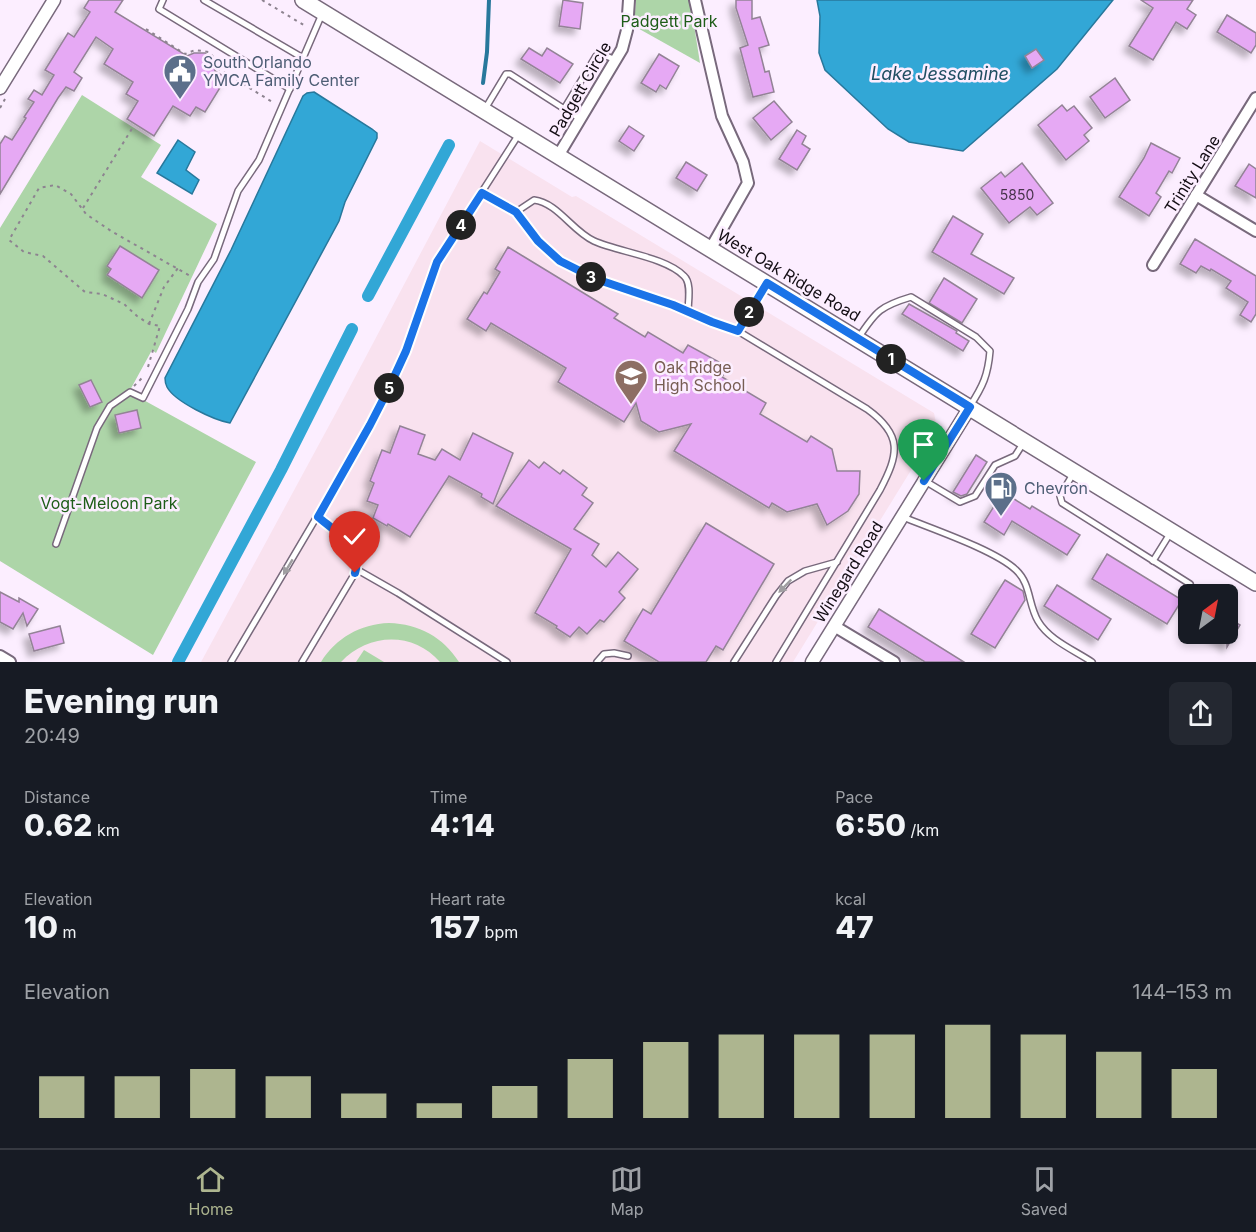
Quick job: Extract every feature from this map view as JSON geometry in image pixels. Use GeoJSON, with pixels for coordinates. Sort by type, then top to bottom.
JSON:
{"type":"FeatureCollection","features":[{"type":"Feature","properties":{"kind":"main road","name":"West Oak Ridge Road"},"geometry":{"type":"LineString","coordinates":[[303,0],[1256,583]]}},
{"type":"Feature","properties":{"kind":"street"},"geometry":{"type":"LineString","coordinates":[[0,88],[54,0]]}},
{"type":"Feature","properties":{"kind":"street","name":"Padgett Circle"},"geometry":{"type":"LineString","coordinates":[[558,156],[616,60],[627,30],[629,0]]}},
{"type":"Feature","properties":{"kind":"street"},"geometry":{"type":"LineString","coordinates":[[695,0],[722,116],[743,162],[748,183],[711,248]]}},
{"type":"Feature","properties":{"kind":"street","name":"Trinity Lane"},"geometry":{"type":"LineString","coordinates":[[1153,265],[1256,98]]}},
{"type":"Feature","properties":{"kind":"street"},"geometry":{"type":"LineString","coordinates":[[1196,195],[1256,231]]}},
{"type":"Feature","properties":{"kind":"street","name":"Winegard Road"},"geometry":{"type":"LineString","coordinates":[[812,662],[970,407]]}},
{"type":"Feature","properties":{"kind":"street"},"geometry":{"type":"LineString","coordinates":[[834,626],[894,662]]}},
{"type":"Feature","properties":{"kind":"street"},"geometry":{"type":"LineString","coordinates":[[0,656],[10,662]]}},
{"type":"Feature","properties":{"kind":"lane"},"geometry":{"type":"LineString","coordinates":[[163,0],[159,9],[290,89]]}},
{"type":"Feature","properties":{"kind":"lane"},"geometry":{"type":"LineString","coordinates":[[204,0],[303,58]]}},
{"type":"Feature","properties":{"kind":"lane"},"geometry":{"type":"LineString","coordinates":[[56,544],[97,428],[110,406],[130,392],[143,398],[188,309],[198,282],[214,259],[238,190],[259,160],[323,12]]}},
{"type":"Feature","properties":{"kind":"lane"},"geometry":{"type":"LineString","coordinates":[[564,109],[596,56],[601,54],[616,60]]}},
{"type":"Feature","properties":{"kind":"lane"},"geometry":{"type":"LineString","coordinates":[[484,111],[506,74],[510,74],[580,120]]}},
{"type":"Feature","properties":{"kind":"lane"},"geometry":{"type":"LineString","coordinates":[[231,662],[370,425],[406,351],[437,262],[519,133]]}},
{"type":"Feature","properties":{"kind":"lane"},"geometry":{"type":"LineString","coordinates":[[482,193],[516,212],[538,241],[560,261],[596,279],[738,331],[867,409],[882,419],[890,431],[894,445],[893,465],[776,662]]}},
{"type":"Feature","properties":{"kind":"lane"},"geometry":{"type":"LineString","coordinates":[[516,212],[534,200],[543,201],[571,226],[593,241],[670,267],[684,275],[688,281],[688,312]]}},
{"type":"Feature","properties":{"kind":"lane"},"geometry":{"type":"LineString","coordinates":[[738,331],[767,283]]}},
{"type":"Feature","properties":{"kind":"lane"},"geometry":{"type":"LineString","coordinates":[[858,338],[873,316],[888,304],[911,297],[976,337],[990,351],[985,382],[970,407]]}},
{"type":"Feature","properties":{"kind":"lane"},"geometry":{"type":"LineString","coordinates":[[924,481],[960,502],[975,496],[995,465],[1015,456],[1025,441]]}},
{"type":"Feature","properties":{"kind":"lane"},"geometry":{"type":"LineString","coordinates":[[1075,471],[1060,496],[1062,503],[1190,584]]}},
{"type":"Feature","properties":{"kind":"lane"},"geometry":{"type":"LineString","coordinates":[[902,516],[987,552],[1016,569],[1026,582],[1036,619],[1046,633],[1092,662]]}},
{"type":"Feature","properties":{"kind":"lane"},"geometry":{"type":"LineString","coordinates":[[302,662],[356,569],[356,556],[351,546],[318,517]]}},
{"type":"Feature","properties":{"kind":"lane"},"geometry":{"type":"LineString","coordinates":[[1153,561],[1172,531]]}},
{"type":"Feature","properties":{"kind":"lane"},"geometry":{"type":"LineString","coordinates":[[734,662],[788,581],[805,572],[837,562]]}},
{"type":"Feature","properties":{"kind":"lane"},"geometry":{"type":"LineString","coordinates":[[356,569],[507,662]]}},
{"type":"Feature","properties":{"kind":"lane"},"geometry":{"type":"LineString","coordinates":[[597,662],[604,654],[614,653],[628,657]]}},
{"type":"Feature","properties":{"kind":"path"},"geometry":{"type":"LineString","coordinates":[[262,0],[314,32]]}},
{"type":"Feature","properties":{"kind":"path"},"geometry":{"type":"LineString","coordinates":[[146,29],[185,54],[195,50],[209,52],[215,59],[217,68],[281,108]]}},
{"type":"Feature","properties":{"kind":"path"},"geometry":{"type":"LineString","coordinates":[[83,208],[133,127]]}},
{"type":"Feature","properties":{"kind":"path"},"geometry":{"type":"LineString","coordinates":[[130,392],[147,373],[160,326],[149,324],[124,304],[102,294],[85,292],[43,256],[24,252],[9,240],[39,188],[55,185],[71,194],[86,213],[111,231],[192,277]]}},
{"type":"Feature","properties":{"kind":"path"},"geometry":{"type":"LineString","coordinates":[[149,324],[164,287],[178,268]]}},
{"type":"Feature","properties":{"kind":"shaded area","name":"Oak Ridge High School"},"geometry":{"type":"Polygon","coordinates":[[[480,141],[572,197],[576,196],[934,413],[937,428],[793,662],[201,662],[480,141]]]}},
{"type":"Feature","properties":{"kind":"green space","name":"Padgett Park"},"geometry":{"type":"Polygon","coordinates":[[[636,0],[690,0],[700,63],[634,26],[636,0]]]}},
{"type":"Feature","properties":{"kind":"green space","name":"Vogt-Meloon Park"},"geometry":{"type":"Polygon","coordinates":[[[82,95],[161,145],[141,177],[217,224],[156,353],[152,350],[129,392],[256,462],[153,655],[0,561],[0,228],[82,95]]]}},
{"type":"Feature","properties":{"kind":"green space"},"geometry":{"type":"Polygon","coordinates":[[[389,623],[420,629],[438,639],[459,662],[440,662],[417,645],[390,640],[364,645],[341,662],[321,662],[341,639],[368,626],[389,623]]]}},
{"type":"Feature","properties":{"kind":"green space"},"geometry":{"type":"Polygon","coordinates":[[[364,650],[384,662],[356,662],[364,650]]]}},
{"type":"Feature","properties":{"kind":"water","name":"Lake Jessamine"},"geometry":{"type":"Polygon","coordinates":[[[817,0],[1113,0],[1057,69],[963,151],[909,142],[888,129],[825,70],[819,53],[820,16],[817,0]]]}},
{"type":"Feature","properties":{"kind":"water"},"geometry":{"type":"Polygon","coordinates":[[[314,92],[372,129],[377,133],[377,138],[345,202],[339,221],[230,423],[196,410],[178,399],[167,387],[165,378],[231,250],[303,96],[314,92]]]}},
{"type":"Feature","properties":{"kind":"water"},"geometry":{"type":"Polygon","coordinates":[[[178,140],[195,152],[186,170],[199,180],[192,194],[157,173],[178,140]]]}},
{"type":"Feature","properties":{"kind":"building"},"geometry":{"type":"Polygon","coordinates":[[[89,0],[123,0],[115,12],[187,56],[194,53],[205,53],[213,60],[215,71],[226,78],[205,112],[196,107],[190,116],[173,106],[154,136],[127,119],[138,101],[126,94],[133,82],[104,64],[113,49],[96,37],[74,72],[82,78],[74,91],[66,87],[58,98],[0,194],[0,144],[5,136],[12,140],[26,118],[24,117],[34,102],[28,99],[34,90],[42,95],[54,75],[45,70],[68,33],[74,37],[90,12],[84,8],[89,0]]]}},
{"type":"Feature","properties":{"kind":"building"},"geometry":{"type":"Polygon","coordinates":[[[563,0],[583,3],[580,29],[559,26],[563,0]]]}},
{"type":"Feature","properties":{"kind":"building"},"geometry":{"type":"Polygon","coordinates":[[[736,0],[752,0],[752,19],[760,17],[769,45],[759,48],[765,72],[769,71],[774,92],[753,97],[740,48],[748,45],[736,8],[736,0]]]}},
{"type":"Feature","properties":{"kind":"building"},"geometry":{"type":"Polygon","coordinates":[[[1141,0],[1193,0],[1187,9],[1196,15],[1187,29],[1176,22],[1153,60],[1129,46],[1153,8],[1141,0]]]}},
{"type":"Feature","properties":{"kind":"building"},"geometry":{"type":"Polygon","coordinates":[[[1227,15],[1256,33],[1256,45],[1251,53],[1217,32],[1227,15]]]}},
{"type":"Feature","properties":{"kind":"building"},"geometry":{"type":"Polygon","coordinates":[[[529,48],[542,56],[547,48],[573,64],[560,83],[521,59],[529,48]]]}},
{"type":"Feature","properties":{"kind":"building"},"geometry":{"type":"Polygon","coordinates":[[[1036,49],[1044,60],[1032,68],[1025,56],[1036,49]]]}},
{"type":"Feature","properties":{"kind":"building"},"geometry":{"type":"Polygon","coordinates":[[[659,54],[679,66],[666,89],[660,85],[656,92],[641,83],[659,54]]]}},
{"type":"Feature","properties":{"kind":"building"},"geometry":{"type":"Polygon","coordinates":[[[1115,78],[1130,100],[1105,118],[1090,97],[1115,78]]]}},
{"type":"Feature","properties":{"kind":"building"},"geometry":{"type":"Polygon","coordinates":[[[774,101],[792,122],[771,140],[753,118],[774,101]]]}},
{"type":"Feature","properties":{"kind":"building"},"geometry":{"type":"Polygon","coordinates":[[[1062,105],[1067,111],[1074,106],[1092,128],[1084,135],[1089,141],[1066,160],[1038,125],[1062,105]]]}},
{"type":"Feature","properties":{"kind":"building"},"geometry":{"type":"Polygon","coordinates":[[[629,126],[644,136],[634,151],[619,141],[629,126]]]}},
{"type":"Feature","properties":{"kind":"building"},"geometry":{"type":"Polygon","coordinates":[[[797,130],[806,136],[802,144],[810,149],[797,170],[779,159],[797,130]]]}},
{"type":"Feature","properties":{"kind":"building"},"geometry":{"type":"Polygon","coordinates":[[[1151,143],[1180,158],[1172,173],[1169,171],[1156,193],[1161,197],[1149,216],[1119,197],[1151,143]]]}},
{"type":"Feature","properties":{"kind":"building"},"geometry":{"type":"Polygon","coordinates":[[[686,162],[707,175],[697,191],[676,178],[686,162]]]}},
{"type":"Feature","properties":{"kind":"building"},"geometry":{"type":"Polygon","coordinates":[[[1022,163],[1053,203],[1037,215],[1030,207],[1009,223],[981,188],[1001,172],[1005,177],[1022,163]]]}},
{"type":"Feature","properties":{"kind":"building"},"geometry":{"type":"Polygon","coordinates":[[[1249,164],[1256,169],[1256,198],[1235,186],[1249,164]]]}},
{"type":"Feature","properties":{"kind":"building"},"geometry":{"type":"Polygon","coordinates":[[[953,216],[983,234],[971,254],[1014,278],[1004,294],[932,252],[953,216]]]}},
{"type":"Feature","properties":{"kind":"building"},"geometry":{"type":"Polygon","coordinates":[[[1195,239],[1256,276],[1256,314],[1251,322],[1240,315],[1248,302],[1226,288],[1231,281],[1211,269],[1210,271],[1201,266],[1196,273],[1180,264],[1195,239]]]}},
{"type":"Feature","properties":{"kind":"building"},"geometry":{"type":"Polygon","coordinates":[[[120,246],[159,270],[142,298],[107,275],[111,269],[107,266],[120,246]]]}},
{"type":"Feature","properties":{"kind":"building"},"geometry":{"type":"Polygon","coordinates":[[[508,247],[618,314],[614,318],[645,337],[648,332],[683,353],[688,345],[728,367],[722,377],[766,403],[760,414],[807,442],[811,436],[832,449],[837,471],[860,471],[859,494],[848,511],[827,525],[817,504],[787,512],[772,503],[769,508],[674,451],[691,424],[659,432],[641,421],[636,403],[624,422],[558,382],[566,368],[491,323],[486,331],[467,319],[484,292],[487,294],[500,272],[495,269],[508,247]]]}},
{"type":"Feature","properties":{"kind":"building"},"geometry":{"type":"Polygon","coordinates":[[[944,278],[977,299],[962,323],[929,303],[944,278]]]}},
{"type":"Feature","properties":{"kind":"building"},"geometry":{"type":"Polygon","coordinates":[[[909,304],[957,331],[956,333],[969,341],[963,351],[902,314],[909,304]]]}},
{"type":"Feature","properties":{"kind":"building"},"geometry":{"type":"Polygon","coordinates":[[[91,380],[102,402],[90,407],[79,385],[91,380]]]}},
{"type":"Feature","properties":{"kind":"building"},"geometry":{"type":"Polygon","coordinates":[[[137,410],[141,428],[119,433],[115,415],[137,410]]]}},
{"type":"Feature","properties":{"kind":"building"},"geometry":{"type":"Polygon","coordinates":[[[400,426],[425,435],[418,454],[435,460],[442,449],[460,460],[473,433],[513,453],[493,504],[481,497],[482,494],[449,476],[410,537],[373,518],[378,505],[367,501],[374,483],[370,481],[382,450],[390,453],[400,426]]]}},
{"type":"Feature","properties":{"kind":"building"},"geometry":{"type":"Polygon","coordinates":[[[976,455],[987,462],[967,494],[961,496],[953,492],[976,455]]]}},
{"type":"Feature","properties":{"kind":"building"},"geometry":{"type":"Polygon","coordinates":[[[529,460],[539,468],[544,462],[560,474],[563,470],[587,488],[582,495],[593,503],[574,529],[599,544],[592,555],[606,567],[618,552],[638,569],[619,592],[625,598],[604,622],[600,620],[587,634],[579,627],[570,637],[535,613],[571,549],[496,506],[529,460]]]}},
{"type":"Feature","properties":{"kind":"building"},"geometry":{"type":"Polygon","coordinates":[[[1003,492],[1030,509],[1032,506],[1080,535],[1067,555],[1012,521],[1004,535],[984,522],[1003,492]]]}},
{"type":"Feature","properties":{"kind":"building"},"geometry":{"type":"Polygon","coordinates":[[[706,523],[774,564],[723,650],[716,646],[706,662],[659,662],[624,641],[643,609],[651,614],[706,523]]]}},
{"type":"Feature","properties":{"kind":"building"},"geometry":{"type":"Polygon","coordinates":[[[1107,554],[1178,598],[1178,606],[1167,624],[1092,579],[1107,554]]]}},
{"type":"Feature","properties":{"kind":"building"},"geometry":{"type":"Polygon","coordinates":[[[1005,580],[1023,591],[1025,600],[995,648],[971,634],[1005,580]]]}},
{"type":"Feature","properties":{"kind":"building"},"geometry":{"type":"Polygon","coordinates":[[[1057,585],[1111,619],[1098,640],[1044,606],[1057,585]]]}},
{"type":"Feature","properties":{"kind":"building"},"geometry":{"type":"Polygon","coordinates":[[[0,592],[19,602],[19,598],[38,609],[27,626],[23,613],[13,629],[0,622],[0,592]]]}},
{"type":"Feature","properties":{"kind":"building"},"geometry":{"type":"Polygon","coordinates":[[[879,609],[964,662],[925,662],[868,627],[879,609]]]}},
{"type":"Feature","properties":{"kind":"building"},"geometry":{"type":"Polygon","coordinates":[[[60,626],[64,643],[34,651],[29,634],[60,626]]]}},
{"type":"Feature","properties":{"kind":"waterway"},"geometry":{"type":"LineString","coordinates":[[483,83],[489,0]]}},
{"type":"Feature","properties":{"kind":"waterway"},"geometry":{"type":"LineString","coordinates":[[368,296],[449,145]]}},
{"type":"Feature","properties":{"kind":"waterway"},"geometry":{"type":"LineString","coordinates":[[178,662],[281,470],[352,329]]}},
{"type":"Feature","properties":{"kind":"place","name":"South Orlando YMCA Family Center"},"geometry":{"type":"Point","coordinates":[180,100]}},
{"type":"Feature","properties":{"kind":"place","name":"Oak Ridge High School"},"geometry":{"type":"Point","coordinates":[631,405]}},
{"type":"Feature","properties":{"kind":"place","name":"Chevron"},"geometry":{"type":"Point","coordinates":[1001,517]}},
{"type":"Feature","properties":{"kind":"route"},"geometry":{"type":"LineString","coordinates":[[355,573],[356,556],[351,546],[318,517],[389,388],[406,351],[437,262],[482,193],[516,212],[538,241],[560,261],[596,279],[673,305],[738,331],[767,283],[970,407],[924,481]]}}]}
